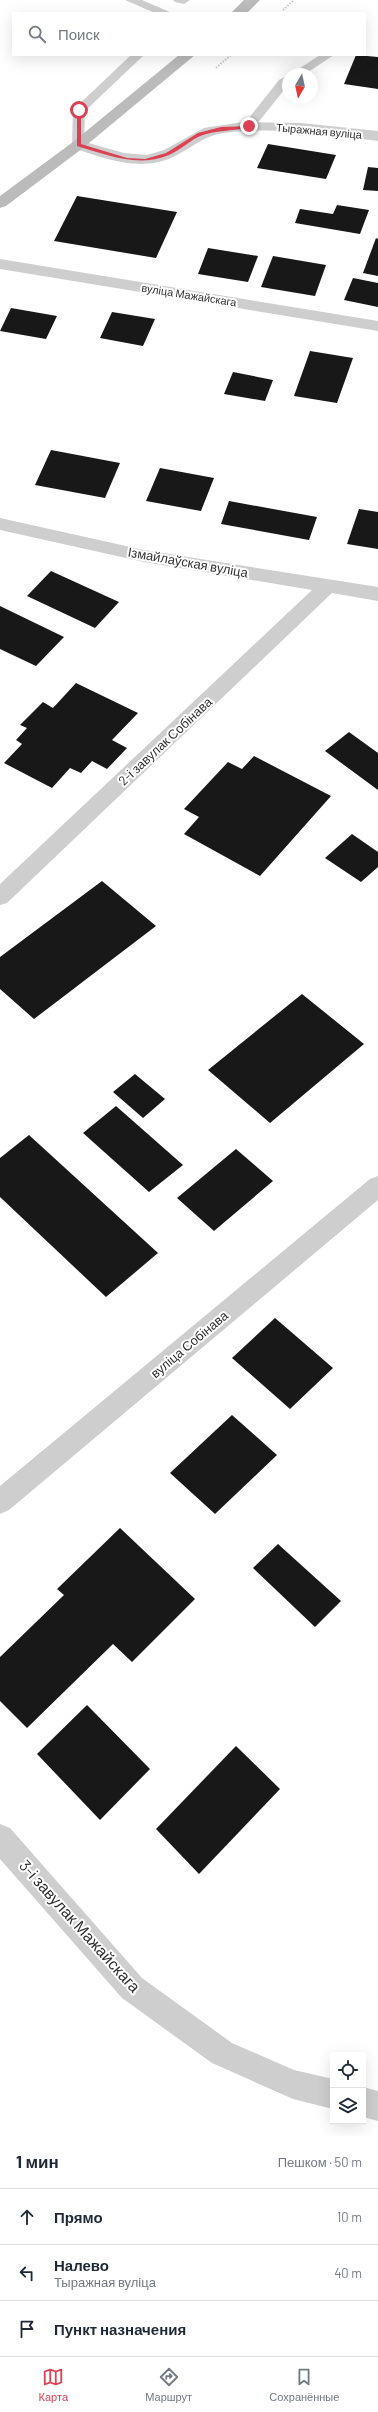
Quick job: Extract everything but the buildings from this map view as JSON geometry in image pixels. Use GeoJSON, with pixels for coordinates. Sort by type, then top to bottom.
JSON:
{"type":"FeatureCollection","features":[{"type":"Feature","properties":{"kind":"main road"},"geometry":{"type":"LineString","coordinates":[[239,12],[252,0]]}},
{"type":"Feature","properties":{"kind":"main road"},"geometry":{"type":"LineString","coordinates":[[0,203],[78,145],[187,56]]}},
{"type":"Feature","properties":{"kind":"street","name":"Тыражная вуліца"},"geometry":{"type":"LineString","coordinates":[[78,145],[126,159],[145,161],[168,154],[200,134],[221,128],[249,126],[378,136]]}},
{"type":"Feature","properties":{"kind":"street","name":"вуліца Мажайскага"},"geometry":{"type":"LineString","coordinates":[[0,264],[378,326]]}},
{"type":"Feature","properties":{"kind":"street","name":"Ізмайлаўская вуліца"},"geometry":{"type":"LineString","coordinates":[[0,524],[144,556],[378,594]]}},
{"type":"Feature","properties":{"kind":"street","name":"2-і завулак Собінава"},"geometry":{"type":"LineString","coordinates":[[0,897],[329,585]]}},
{"type":"Feature","properties":{"kind":"street","name":"вуліца Собінава"},"geometry":{"type":"LineString","coordinates":[[0,1502],[378,1186]]}},
{"type":"Feature","properties":{"kind":"street","name":"3-і завулак Мажайскага"},"geometry":{"type":"LineString","coordinates":[[0,1838],[132,1988],[222,2053],[293,2084],[330,2093]]}},
{"type":"Feature","properties":{"kind":"street"},"geometry":{"type":"LineString","coordinates":[[366,2103],[378,2106]]}},
{"type":"Feature","properties":{"kind":"lane"},"geometry":{"type":"LineString","coordinates":[[131,0],[144,9],[160,12]]}},
{"type":"Feature","properties":{"kind":"lane"},"geometry":{"type":"LineString","coordinates":[[179,0],[184,0]]}},
{"type":"Feature","properties":{"kind":"lane"},"geometry":{"type":"LineString","coordinates":[[78,145],[79,110],[137,56]]}},
{"type":"Feature","properties":{"kind":"lane"},"geometry":{"type":"LineString","coordinates":[[307,68],[326,56]]}},
{"type":"Feature","properties":{"kind":"lane"},"geometry":{"type":"LineString","coordinates":[[249,126],[282,84]]}},
{"type":"Feature","properties":{"kind":"path"},"geometry":{"type":"LineString","coordinates":[[280,12],[294,0]]}},
{"type":"Feature","properties":{"kind":"route"},"geometry":{"type":"LineString","coordinates":[[79,110],[78,145],[126,159],[145,161],[168,154],[200,134],[221,128],[249,126]]}}]}
